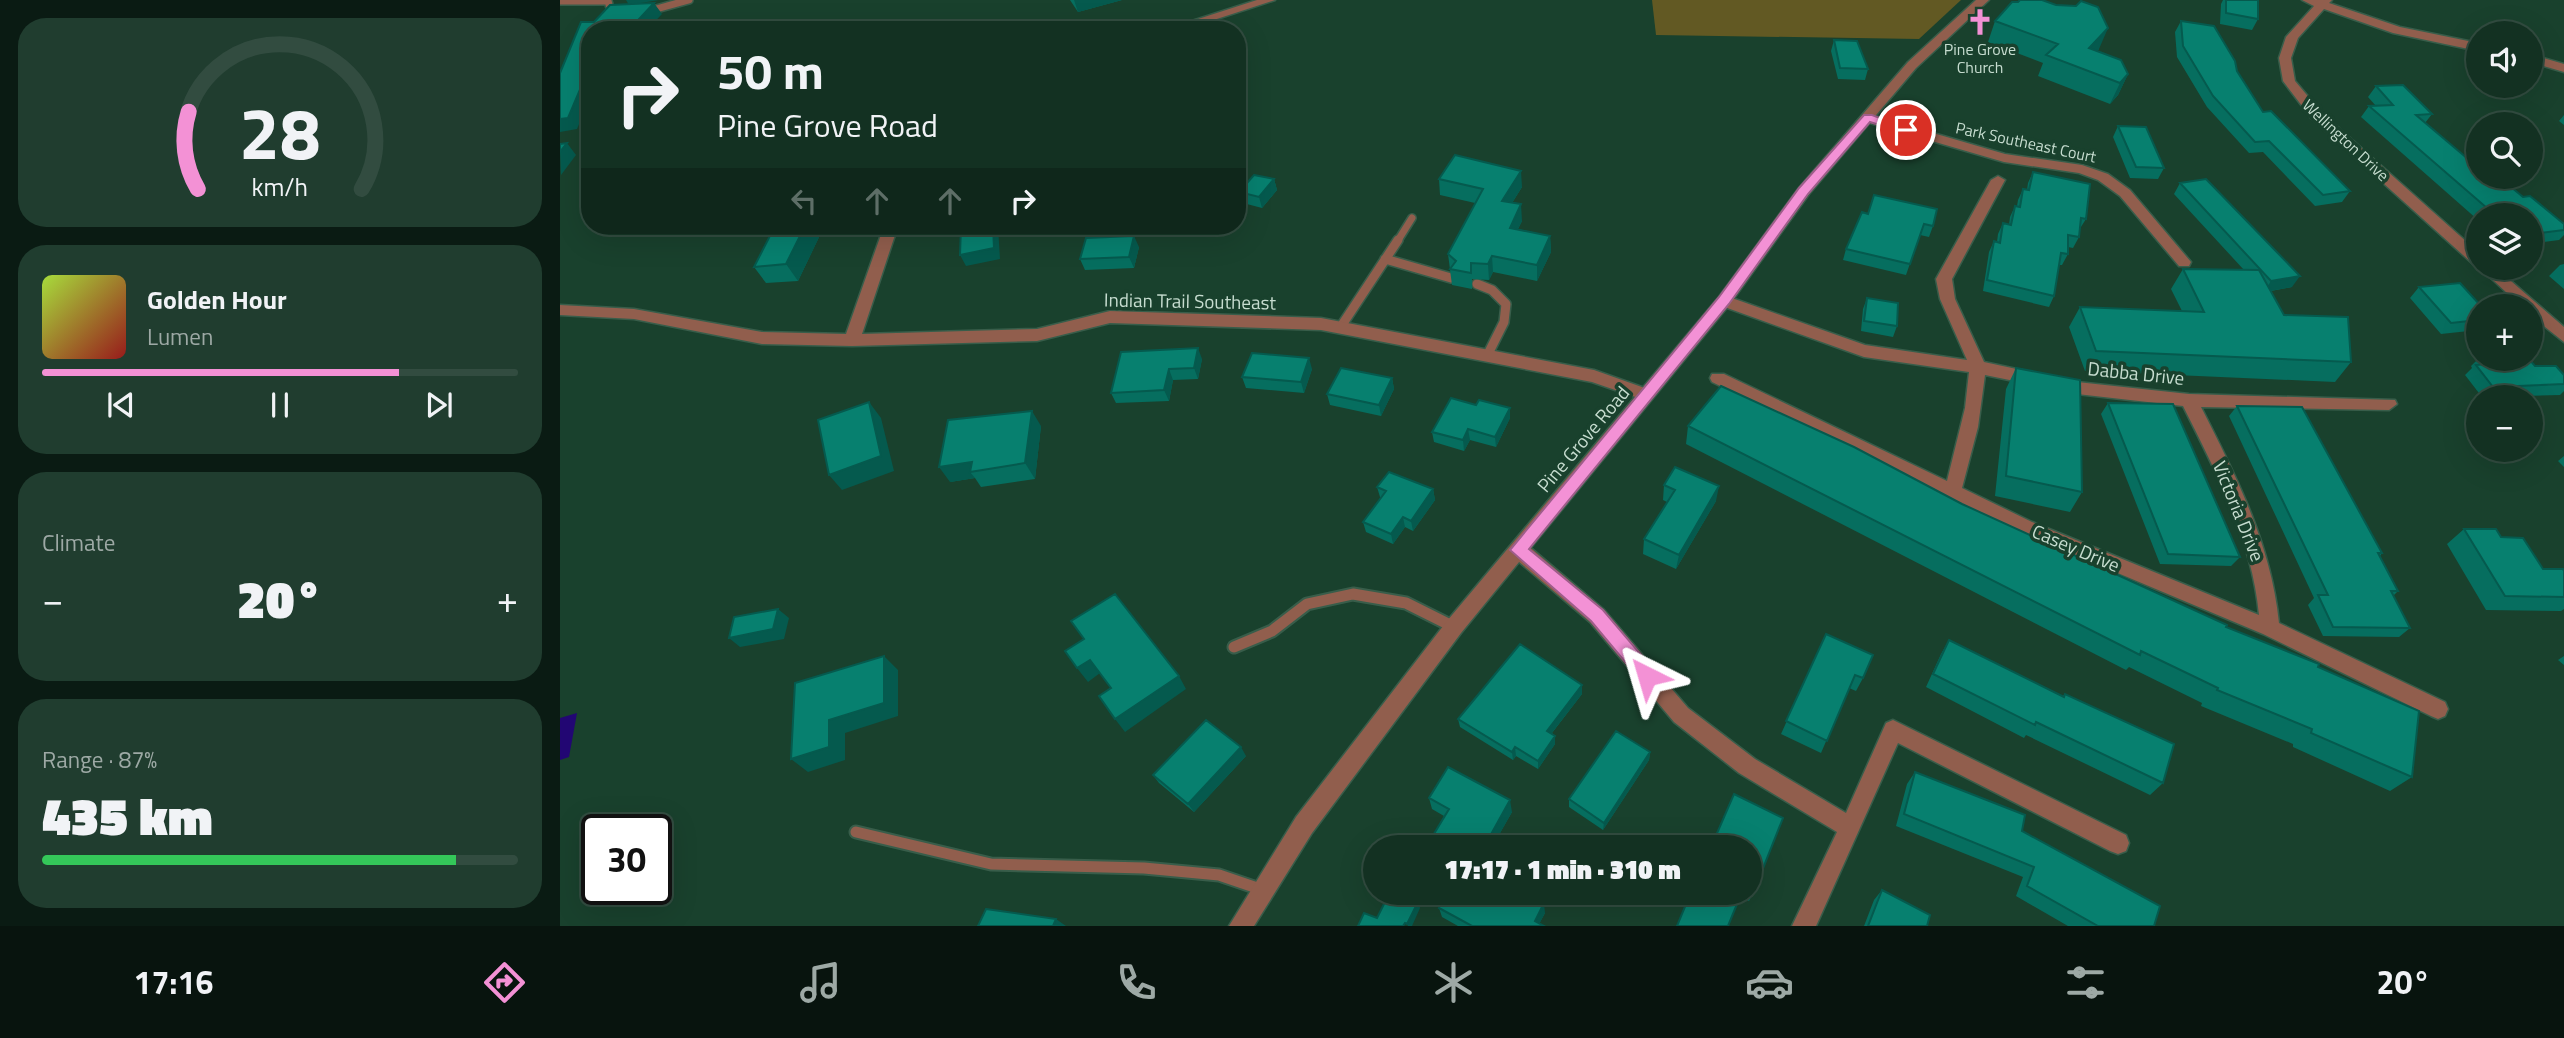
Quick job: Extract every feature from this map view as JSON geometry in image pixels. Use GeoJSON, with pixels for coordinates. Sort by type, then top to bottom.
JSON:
{"type":"FeatureCollection","features":[{"type":"Feature","properties":{"kind":"street"},"geometry":{"type":"LineString","coordinates":[[1200,21],[1269,0]]}},
{"type":"Feature","properties":{"kind":"street","name":"Pine Grove Road"},"geometry":{"type":"LineString","coordinates":[[1241,926],[1304,825],[1454,627],[1724,301],[1804,191],[1912,65],[1983,0]]}},
{"type":"Feature","properties":{"kind":"street"},"geometry":{"type":"LineString","coordinates":[[2318,2],[2397,30],[2466,44]]}},
{"type":"Feature","properties":{"kind":"street","name":"Wellington Drive"},"geometry":{"type":"LineString","coordinates":[[2318,2],[2292,37],[2285,58],[2289,81],[2317,116],[2466,249]]}},
{"type":"Feature","properties":{"kind":"street"},"geometry":{"type":"LineString","coordinates":[[2543,62],[2564,68]]}},
{"type":"Feature","properties":{"kind":"street","name":"Park Southeast Court"},"geometry":{"type":"LineString","coordinates":[[1868,118],[2004,158],[2082,169],[2103,177],[2125,193],[2185,262]]}},
{"type":"Feature","properties":{"kind":"street"},"geometry":{"type":"LineString","coordinates":[[1953,490],[1967,445],[1977,367],[1967,334],[1947,296],[1944,277],[1998,180]]}},
{"type":"Feature","properties":{"kind":"street"},"geometry":{"type":"LineString","coordinates":[[852,340],[888,235]]}},
{"type":"Feature","properties":{"kind":"street"},"geometry":{"type":"LineString","coordinates":[[2501,280],[2564,335]]}},
{"type":"Feature","properties":{"kind":"street","name":"Dabba Drive"},"geometry":{"type":"LineString","coordinates":[[1724,301],[1864,351],[1977,367],[2077,388],[2189,400],[2389,404]]}},
{"type":"Feature","properties":{"kind":"street","name":"Indian Trail Southeast"},"geometry":{"type":"LineString","coordinates":[[560,310],[634,314],[762,338],[852,340],[1037,335],[1110,317],[1321,324],[1594,376],[1647,395]]}},
{"type":"Feature","properties":{"kind":"street","name":"Casey Drive"},"geometry":{"type":"LineString","coordinates":[[1718,378],[2026,527],[2270,628],[2438,709]]}},
{"type":"Feature","properties":{"kind":"street","name":"Victoria Drive"},"geometry":{"type":"LineString","coordinates":[[2189,400],[2236,496],[2259,553],[2268,594],[2270,628]]}},
{"type":"Feature","properties":{"kind":"street"},"geometry":{"type":"LineString","coordinates":[[1518,550],[1597,616],[1681,715],[1747,766],[1851,828]]}},
{"type":"Feature","properties":{"kind":"street"},"geometry":{"type":"LineString","coordinates":[[1804,926],[1851,828],[1893,730],[2118,843]]}},
{"type":"Feature","properties":{"kind":"lane"},"geometry":{"type":"LineString","coordinates":[[640,11],[689,0]]}},
{"type":"Feature","properties":{"kind":"lane"},"geometry":{"type":"LineString","coordinates":[[560,1],[608,1],[610,8],[632,11]]}},
{"type":"Feature","properties":{"kind":"lane"},"geometry":{"type":"LineString","coordinates":[[1340,328],[1412,218]]}},
{"type":"Feature","properties":{"kind":"lane"},"geometry":{"type":"LineString","coordinates":[[1385,259],[1451,278]]}},
{"type":"Feature","properties":{"kind":"lane"},"geometry":{"type":"LineString","coordinates":[[1477,284],[1503,295],[1507,303],[1507,318],[1487,355]]}},
{"type":"Feature","properties":{"kind":"lane"},"geometry":{"type":"LineString","coordinates":[[1234,648],[1272,631],[1307,604],[1353,594],[1406,603],[1454,627]]}},
{"type":"Feature","properties":{"kind":"lane"},"geometry":{"type":"LineString","coordinates":[[856,832],[991,864],[1144,868],[1219,874],[1264,890]]}},
{"type":"Feature","properties":{"kind":"shaded area"},"geometry":{"type":"Polygon","coordinates":[[[1652,0],[1961,0],[1919,39],[1656,35],[1652,0]]]}},
{"type":"Feature","properties":{"kind":"shaded area"},"geometry":{"type":"Polygon","coordinates":[[[577,713],[569,757],[560,760],[560,718],[577,713]]]}},
{"type":"Feature","properties":{"kind":"building"},"geometry":{"type":"Polygon","coordinates":[[[2042,0],[2056,5],[2076,6],[2081,1],[2098,7],[2108,28],[2089,48],[2121,60],[2128,74],[2120,83],[2046,55],[2058,44],[1995,21],[2012,2],[2042,0]]]}},
{"type":"Feature","properties":{"kind":"building"},"geometry":{"type":"Polygon","coordinates":[[[2226,0],[2258,0],[2258,19],[2226,13],[2226,0]]]}},
{"type":"Feature","properties":{"kind":"building"},"geometry":{"type":"Polygon","coordinates":[[[654,3],[637,21],[595,21],[610,5],[654,3]]]}},
{"type":"Feature","properties":{"kind":"building"},"geometry":{"type":"Polygon","coordinates":[[[2181,21],[2214,26],[2235,61],[2237,71],[2263,112],[2271,111],[2350,191],[2323,195],[2269,141],[2255,142],[2213,96],[2183,46],[2181,21]]]}},
{"type":"Feature","properties":{"kind":"building"},"geometry":{"type":"Polygon","coordinates":[[[581,22],[581,87],[568,118],[560,119],[560,73],[581,22]]]}},
{"type":"Feature","properties":{"kind":"building"},"geometry":{"type":"Polygon","coordinates":[[[1834,40],[1857,41],[1868,69],[1840,68],[1834,40]]]}},
{"type":"Feature","properties":{"kind":"building"},"geometry":{"type":"Polygon","coordinates":[[[2403,85],[2432,114],[2416,115],[2466,157],[2466,189],[2513,189],[2523,197],[2530,196],[2538,203],[2481,203],[2369,106],[2393,105],[2376,86],[2403,85]]]}},
{"type":"Feature","properties":{"kind":"building"},"geometry":{"type":"Polygon","coordinates":[[[2118,126],[2146,127],[2164,168],[2136,167],[2118,126]]]}},
{"type":"Feature","properties":{"kind":"building"},"geometry":{"type":"Polygon","coordinates":[[[1455,155],[1521,171],[1502,201],[1521,204],[1510,228],[1550,236],[1537,265],[1492,256],[1488,264],[1471,263],[1471,273],[1450,269],[1456,261],[1448,254],[1483,189],[1439,179],[1455,155]]]}},
{"type":"Feature","properties":{"kind":"building"},"geometry":{"type":"Polygon","coordinates":[[[2033,172],[2090,184],[2086,219],[2081,218],[2079,237],[2068,235],[2068,254],[2061,253],[2054,296],[1987,280],[1994,241],[2000,243],[2003,223],[2011,225],[2015,206],[2020,207],[2023,189],[2029,190],[2033,172]]]}},
{"type":"Feature","properties":{"kind":"building"},"geometry":{"type":"Polygon","coordinates":[[[1254,175],[1274,179],[1259,197],[1246,194],[1246,184],[1254,175]]]}},
{"type":"Feature","properties":{"kind":"building"},"geometry":{"type":"Polygon","coordinates":[[[2206,179],[2300,276],[2271,281],[2180,183],[2206,179]]]}},
{"type":"Feature","properties":{"kind":"building"},"geometry":{"type":"Polygon","coordinates":[[[1874,195],[1937,209],[1933,226],[1924,224],[1910,264],[1846,249],[1862,212],[1868,214],[1874,195]]]}},
{"type":"Feature","properties":{"kind":"building"},"geometry":{"type":"Polygon","coordinates":[[[2543,207],[2564,224],[2564,230],[2543,233],[2543,207]]]}},
{"type":"Feature","properties":{"kind":"building"},"geometry":{"type":"Polygon","coordinates":[[[770,235],[800,235],[786,264],[754,267],[770,235]]]}},
{"type":"Feature","properties":{"kind":"building"},"geometry":{"type":"Polygon","coordinates":[[[961,235],[993,235],[994,248],[960,255],[961,235]]]}},
{"type":"Feature","properties":{"kind":"building"},"geometry":{"type":"Polygon","coordinates":[[[1134,236],[1129,257],[1080,259],[1086,238],[1134,236]]]}},
{"type":"Feature","properties":{"kind":"building"},"geometry":{"type":"Polygon","coordinates":[[[2183,269],[2259,270],[2284,315],[2348,317],[2351,362],[2096,351],[2080,307],[2204,312],[2183,269]]]}},
{"type":"Feature","properties":{"kind":"building"},"geometry":{"type":"Polygon","coordinates":[[[2460,283],[2470,294],[2466,294],[2466,321],[2451,323],[2419,287],[2460,283]]]}},
{"type":"Feature","properties":{"kind":"building"},"geometry":{"type":"Polygon","coordinates":[[[1867,298],[1898,303],[1897,326],[1864,321],[1867,298]]]}},
{"type":"Feature","properties":{"kind":"building"},"geometry":{"type":"Polygon","coordinates":[[[1198,348],[1194,368],[1169,369],[1164,390],[1111,393],[1121,352],[1198,348]]]}},
{"type":"Feature","properties":{"kind":"building"},"geometry":{"type":"Polygon","coordinates":[[[1252,353],[1309,358],[1301,382],[1242,377],[1252,353]]]}},
{"type":"Feature","properties":{"kind":"building"},"geometry":{"type":"Polygon","coordinates":[[[2543,366],[2556,366],[2564,375],[2564,384],[2491,385],[2481,371],[2543,371],[2543,366]]]}},
{"type":"Feature","properties":{"kind":"building"},"geometry":{"type":"Polygon","coordinates":[[[1341,368],[1392,378],[1379,405],[1327,394],[1341,368]]]}},
{"type":"Feature","properties":{"kind":"building"},"geometry":{"type":"Polygon","coordinates":[[[2016,368],[2080,380],[2082,492],[2006,476],[2016,368]]]}},
{"type":"Feature","properties":{"kind":"building"},"geometry":{"type":"Polygon","coordinates":[[[1721,386],[1854,447],[1962,504],[2227,625],[2226,627],[2319,664],[2318,667],[2419,711],[2412,777],[2311,733],[2312,729],[2217,690],[2218,688],[2141,651],[2140,655],[1688,426],[1721,386]]]}},
{"type":"Feature","properties":{"kind":"building"},"geometry":{"type":"Polygon","coordinates":[[[1451,398],[1476,405],[1479,400],[1510,408],[1495,437],[1468,429],[1463,440],[1432,432],[1451,398]]]}},
{"type":"Feature","properties":{"kind":"building"},"geometry":{"type":"Polygon","coordinates":[[[869,402],[881,456],[829,475],[818,420],[869,402]]]}},
{"type":"Feature","properties":{"kind":"building"},"geometry":{"type":"Polygon","coordinates":[[[2108,403],[2173,404],[2240,557],[2168,554],[2108,403]]]}},
{"type":"Feature","properties":{"kind":"building"},"geometry":{"type":"Polygon","coordinates":[[[2237,406],[2302,407],[2382,553],[2378,553],[2398,591],[2391,591],[2410,628],[2333,627],[2318,595],[2328,595],[2237,406]]]}},
{"type":"Feature","properties":{"kind":"building"},"geometry":{"type":"Polygon","coordinates":[[[1032,411],[1025,463],[970,472],[972,462],[939,467],[948,420],[1032,411]]]}},
{"type":"Feature","properties":{"kind":"building"},"geometry":{"type":"Polygon","coordinates":[[[1675,467],[1719,486],[1679,555],[1644,539],[1675,490],[1664,485],[1675,467]]]}},
{"type":"Feature","properties":{"kind":"building"},"geometry":{"type":"Polygon","coordinates":[[[1389,472],[1433,489],[1411,521],[1403,517],[1391,534],[1363,522],[1386,491],[1377,487],[1389,472]]]}},
{"type":"Feature","properties":{"kind":"building"},"geometry":{"type":"Polygon","coordinates":[[[2464,529],[2496,529],[2501,537],[2523,538],[2543,569],[2563,569],[2564,597],[2505,596],[2464,529]]]}},
{"type":"Feature","properties":{"kind":"building"},"geometry":{"type":"Polygon","coordinates":[[[1115,594],[1179,676],[1115,719],[1099,696],[1111,688],[1090,660],[1077,668],[1065,651],[1084,639],[1071,621],[1115,594]]]}},
{"type":"Feature","properties":{"kind":"building"},"geometry":{"type":"Polygon","coordinates":[[[778,609],[773,629],[729,638],[734,617],[778,609]]]}},
{"type":"Feature","properties":{"kind":"building"},"geometry":{"type":"Polygon","coordinates":[[[1826,634],[1873,655],[1863,678],[1855,675],[1827,741],[1786,721],[1826,634]]]}},
{"type":"Feature","properties":{"kind":"building"},"geometry":{"type":"Polygon","coordinates":[[[1949,640],[2064,697],[2065,694],[2174,744],[2163,783],[2036,722],[2035,725],[1933,674],[1949,640]]]}},
{"type":"Feature","properties":{"kind":"building"},"geometry":{"type":"Polygon","coordinates":[[[1520,644],[1582,685],[1547,731],[1555,736],[1538,761],[1515,747],[1512,752],[1458,719],[1520,644]]]}},
{"type":"Feature","properties":{"kind":"building"},"geometry":{"type":"Polygon","coordinates":[[[884,656],[884,703],[829,720],[829,747],[791,759],[795,683],[884,656]]]}},
{"type":"Feature","properties":{"kind":"building"},"geometry":{"type":"Polygon","coordinates":[[[1206,720],[1241,747],[1188,804],[1153,775],[1206,720]]]}},
{"type":"Feature","properties":{"kind":"building"},"geometry":{"type":"Polygon","coordinates":[[[1616,731],[1650,752],[1604,823],[1569,799],[1616,731]]]}},
{"type":"Feature","properties":{"kind":"building"},"geometry":{"type":"Polygon","coordinates":[[[1448,767],[1510,800],[1491,835],[1433,835],[1449,809],[1429,798],[1448,767]]]}},
{"type":"Feature","properties":{"kind":"building"},"geometry":{"type":"Polygon","coordinates":[[[1915,772],[2025,815],[2022,831],[2160,906],[2154,926],[2098,926],[2027,886],[2034,867],[1904,814],[1915,772]]]}},
{"type":"Feature","properties":{"kind":"building"},"geometry":{"type":"Polygon","coordinates":[[[1734,794],[1783,818],[1762,871],[1762,835],[1716,835],[1734,794]]]}},
{"type":"Feature","properties":{"kind":"building"},"geometry":{"type":"Polygon","coordinates":[[[1882,890],[1930,915],[1927,926],[1868,926],[1882,890]]]}},
{"type":"Feature","properties":{"kind":"building"},"geometry":{"type":"Polygon","coordinates":[[[1384,905],[1416,905],[1407,924],[1403,926],[1358,926],[1364,913],[1377,918],[1384,905]]]}},
{"type":"Feature","properties":{"kind":"building"},"geometry":{"type":"Polygon","coordinates":[[[1441,905],[1543,905],[1535,921],[1544,926],[1472,926],[1439,908],[1441,905]]]}},
{"type":"Feature","properties":{"kind":"building"},"geometry":{"type":"Polygon","coordinates":[[[1686,905],[1737,905],[1728,926],[1677,926],[1686,905]]]}},
{"type":"Feature","properties":{"kind":"building"},"geometry":{"type":"Polygon","coordinates":[[[986,909],[1056,919],[1053,926],[978,926],[986,909]]]}},
{"type":"Feature","properties":{"kind":"place","name":"Pine Grove Church"},"geometry":{"type":"Point","coordinates":[1980,22]}},
{"type":"Feature","properties":{"kind":"route"},"geometry":{"type":"LineString","coordinates":[[1647,676],[1597,616],[1518,550],[1724,301],[1804,191],[1868,118],[1906,130]]}}]}
